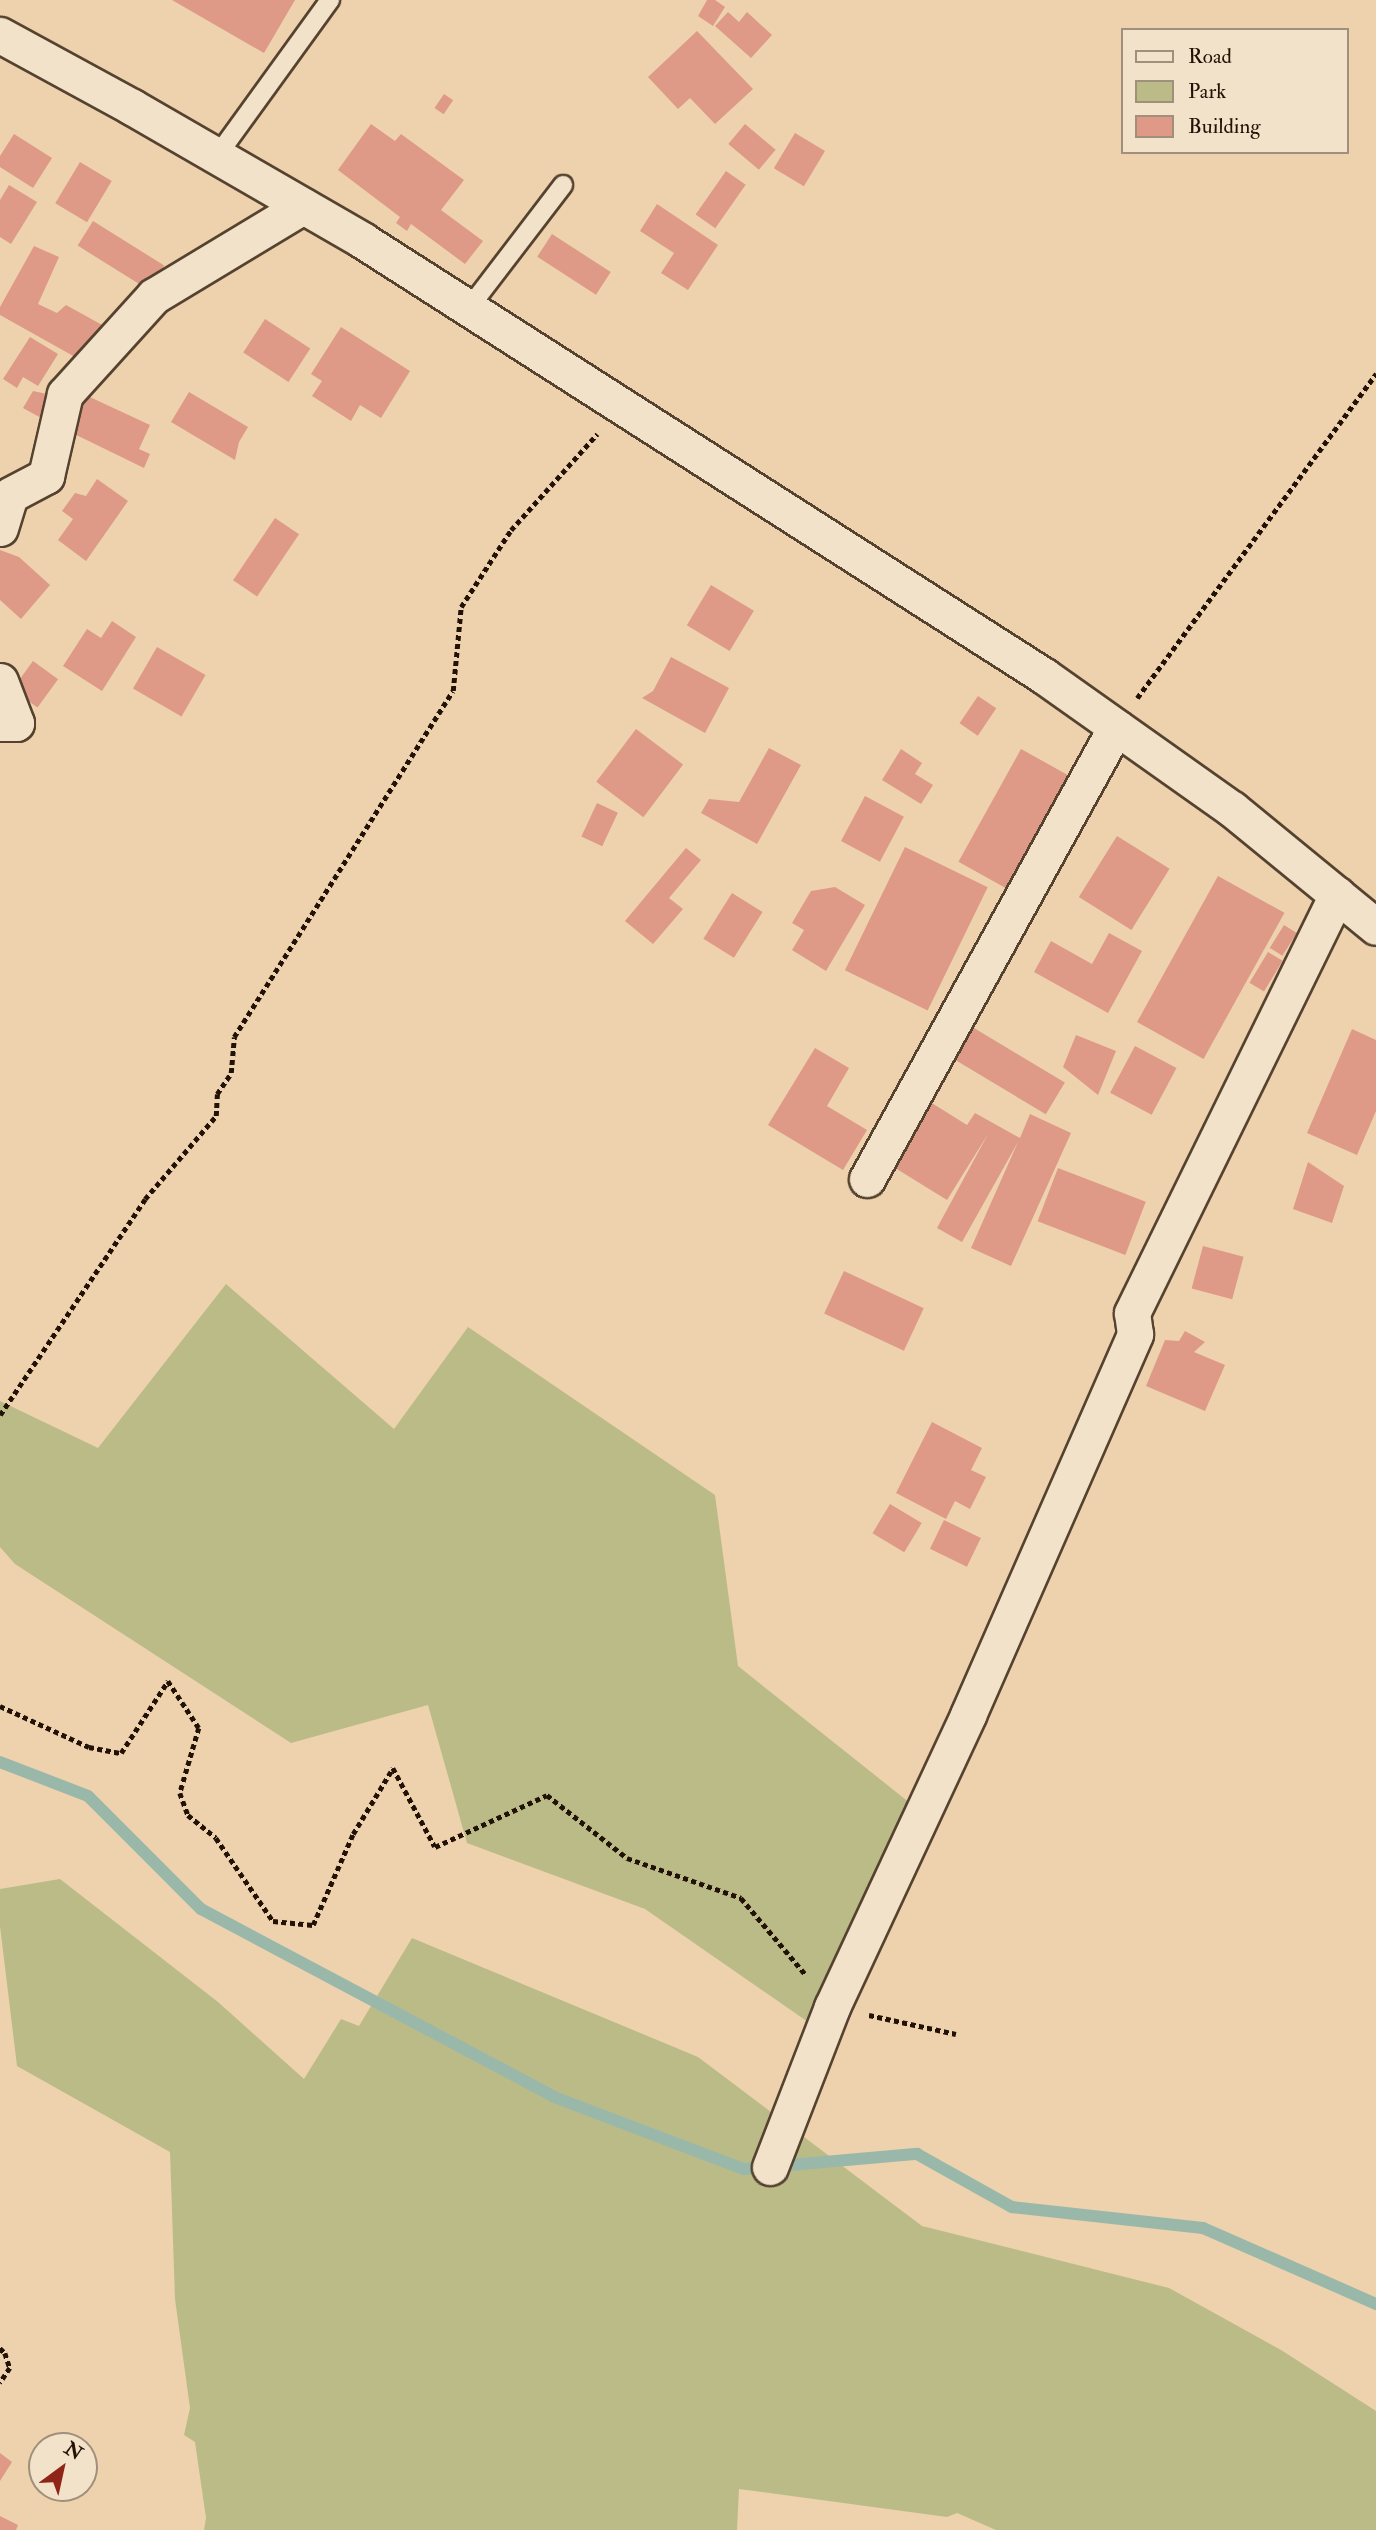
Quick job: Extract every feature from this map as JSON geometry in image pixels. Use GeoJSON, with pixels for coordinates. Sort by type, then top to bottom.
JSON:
{"type":"FeatureCollection","features":[{"type":"Feature","properties":{"kind":"street"},"geometry":{"type":"LineString","coordinates":[[0,35],[303,205],[624,405],[1044,676],[1232,809],[1376,927]]}},
{"type":"Feature","properties":{"kind":"street"},"geometry":{"type":"LineString","coordinates":[[0,528],[10,495],[46,477],[65,394],[154,296],[303,205]]}},
{"type":"Feature","properties":{"kind":"street"},"geometry":{"type":"LineString","coordinates":[[0,681],[16,723],[0,723]]}},
{"type":"Feature","properties":{"kind":"street"},"geometry":{"type":"LineString","coordinates":[[867,1179],[1116,727]]}},
{"type":"Feature","properties":{"kind":"street"},"geometry":{"type":"LineString","coordinates":[[771,2166],[832,2007],[968,1715],[1135,1334],[1132,1313],[1337,895]]}},
{"type":"Feature","properties":{"kind":"lane"},"geometry":{"type":"LineString","coordinates":[[217,156],[330,0]]}},
{"type":"Feature","properties":{"kind":"lane"},"geometry":{"type":"LineString","coordinates":[[469,308],[563,186]]}},
{"type":"Feature","properties":{"kind":"path"},"geometry":{"type":"LineString","coordinates":[[1116,727],[1376,374]]}},
{"type":"Feature","properties":{"kind":"path"},"geometry":{"type":"LineString","coordinates":[[0,1415],[145,1199],[216,1116],[217,1094],[231,1073],[234,1037],[453,691],[461,607],[511,530],[624,405]]}},
{"type":"Feature","properties":{"kind":"path"},"geometry":{"type":"LineString","coordinates":[[0,1706],[89,1747],[121,1753],[168,1681],[199,1728],[180,1793],[188,1815],[216,1838],[274,1921],[313,1925],[353,1834],[393,1769],[435,1847],[547,1795],[628,1858],[741,1898],[832,2007],[956,2034]]}},
{"type":"Feature","properties":{"kind":"path"},"geometry":{"type":"LineString","coordinates":[[0,2348],[10,2368],[0,2383]]}},
{"type":"Feature","properties":{"kind":"green space"},"geometry":{"type":"Polygon","coordinates":[[[226,1284],[394,1429],[468,1327],[715,1495],[738,1666],[935,1823],[821,2031],[645,1909],[467,1843],[428,1705],[291,1743],[15,1564],[0,1547],[0,1401],[98,1448],[226,1284]]]}},
{"type":"Feature","properties":{"kind":"green space"},"geometry":{"type":"Polygon","coordinates":[[[60,1879],[218,2002],[304,2079],[341,2019],[359,2026],[412,1938],[698,2057],[922,2226],[1169,2288],[1281,2350],[1376,2411],[1376,2530],[996,2530],[957,2513],[947,2517],[739,2489],[737,2530],[204,2530],[206,2518],[195,2442],[184,2435],[190,2408],[175,2299],[170,2152],[17,2066],[0,1926],[0,1889],[60,1879]]]}},
{"type":"Feature","properties":{"kind":"building"},"geometry":{"type":"Polygon","coordinates":[[[172,0],[295,0],[264,53],[172,0]]]}},
{"type":"Feature","properties":{"kind":"building"},"geometry":{"type":"Polygon","coordinates":[[[707,0],[715,0],[725,7],[713,26],[698,16],[707,0]]]}},
{"type":"Feature","properties":{"kind":"building"},"geometry":{"type":"Polygon","coordinates":[[[728,12],[739,22],[747,12],[772,35],[751,58],[715,26],[728,12]]]}},
{"type":"Feature","properties":{"kind":"building"},"geometry":{"type":"Polygon","coordinates":[[[697,31],[753,89],[715,124],[690,98],[678,109],[648,77],[697,31]]]}},
{"type":"Feature","properties":{"kind":"building"},"geometry":{"type":"Polygon","coordinates":[[[444,94],[453,100],[444,114],[434,108],[444,94]]]}},
{"type":"Feature","properties":{"kind":"building"},"geometry":{"type":"Polygon","coordinates":[[[371,124],[395,141],[401,134],[464,180],[441,210],[483,241],[465,264],[411,224],[407,231],[396,223],[400,217],[338,170],[371,124]]]}},
{"type":"Feature","properties":{"kind":"building"},"geometry":{"type":"Polygon","coordinates":[[[745,124],[776,150],[759,170],[728,144],[745,124]]]}},
{"type":"Feature","properties":{"kind":"building"},"geometry":{"type":"Polygon","coordinates":[[[795,133],[825,151],[804,186],[774,168],[795,133]]]}},
{"type":"Feature","properties":{"kind":"building"},"geometry":{"type":"Polygon","coordinates":[[[14,134],[52,158],[33,188],[0,167],[0,156],[14,134]]]}},
{"type":"Feature","properties":{"kind":"building"},"geometry":{"type":"Polygon","coordinates":[[[80,162],[112,181],[87,222],[55,203],[80,162]]]}},
{"type":"Feature","properties":{"kind":"building"},"geometry":{"type":"Polygon","coordinates":[[[726,171],[746,185],[715,228],[696,214],[726,171]]]}},
{"type":"Feature","properties":{"kind":"building"},"geometry":{"type":"Polygon","coordinates":[[[9,185],[37,202],[11,244],[0,237],[0,200],[9,185]]]}},
{"type":"Feature","properties":{"kind":"building"},"geometry":{"type":"Polygon","coordinates":[[[657,204],[718,245],[688,290],[661,273],[674,253],[640,231],[657,204]]]}},
{"type":"Feature","properties":{"kind":"building"},"geometry":{"type":"Polygon","coordinates":[[[93,221],[164,266],[149,290],[78,246],[93,221]]]}},
{"type":"Feature","properties":{"kind":"building"},"geometry":{"type":"Polygon","coordinates":[[[552,234],[611,272],[596,295],[537,257],[552,234]]]}},
{"type":"Feature","properties":{"kind":"building"},"geometry":{"type":"Polygon","coordinates":[[[34,246],[59,257],[38,304],[57,313],[66,305],[104,326],[84,362],[0,315],[0,307],[34,246]]]}},
{"type":"Feature","properties":{"kind":"building"},"geometry":{"type":"Polygon","coordinates":[[[265,319],[310,348],[289,382],[243,353],[265,319]]]}},
{"type":"Feature","properties":{"kind":"building"},"geometry":{"type":"Polygon","coordinates":[[[341,327],[410,371],[381,418],[360,405],[351,421],[312,396],[322,381],[311,374],[341,327]]]}},
{"type":"Feature","properties":{"kind":"building"},"geometry":{"type":"Polygon","coordinates":[[[30,337],[58,354],[38,386],[23,377],[17,388],[3,379],[30,337]]]}},
{"type":"Feature","properties":{"kind":"building"},"geometry":{"type":"Polygon","coordinates":[[[33,391],[56,396],[43,419],[23,408],[33,391]]]}},
{"type":"Feature","properties":{"kind":"building"},"geometry":{"type":"Polygon","coordinates":[[[79,392],[150,425],[139,449],[150,454],[144,468],[66,430],[79,392]]]}},
{"type":"Feature","properties":{"kind":"building"},"geometry":{"type":"Polygon","coordinates":[[[189,392],[248,427],[239,442],[235,460],[171,422],[189,392]]]}},
{"type":"Feature","properties":{"kind":"building"},"geometry":{"type":"Polygon","coordinates":[[[97,479],[128,501],[86,561],[58,540],[73,519],[62,511],[75,493],[86,496],[97,479]]]}},
{"type":"Feature","properties":{"kind":"building"},"geometry":{"type":"Polygon","coordinates":[[[275,518],[299,534],[257,596],[233,580],[275,518]]]}},
{"type":"Feature","properties":{"kind":"building"},"geometry":{"type":"Polygon","coordinates":[[[0,550],[19,557],[50,585],[21,619],[0,600],[0,550]]]}},
{"type":"Feature","properties":{"kind":"building"},"geometry":{"type":"Polygon","coordinates":[[[711,585],[754,611],[730,651],[687,625],[711,585]]]}},
{"type":"Feature","properties":{"kind":"building"},"geometry":{"type":"Polygon","coordinates":[[[112,621],[136,637],[102,691],[63,666],[87,629],[101,638],[112,621]]]}},
{"type":"Feature","properties":{"kind":"building"},"geometry":{"type":"Polygon","coordinates":[[[157,647],[205,675],[181,717],[133,689],[157,647]]]}},
{"type":"Feature","properties":{"kind":"building"},"geometry":{"type":"Polygon","coordinates":[[[671,657],[729,688],[705,733],[642,698],[653,691],[671,657]]]}},
{"type":"Feature","properties":{"kind":"building"},"geometry":{"type":"Polygon","coordinates":[[[33,661],[58,679],[38,708],[12,689],[33,661]]]}},
{"type":"Feature","properties":{"kind":"building"},"geometry":{"type":"Polygon","coordinates":[[[978,696],[996,708],[978,736],[960,723],[978,696]]]}},
{"type":"Feature","properties":{"kind":"building"},"geometry":{"type":"Polygon","coordinates":[[[636,729],[683,765],[643,817],[596,782],[636,729]]]}},
{"type":"Feature","properties":{"kind":"building"},"geometry":{"type":"Polygon","coordinates":[[[769,748],[801,765],[757,844],[701,813],[709,799],[739,802],[769,748]]]}},
{"type":"Feature","properties":{"kind":"building"},"geometry":{"type":"Polygon","coordinates":[[[901,749],[922,763],[915,774],[933,785],[921,804],[882,780],[901,749]]]}},
{"type":"Feature","properties":{"kind":"building"},"geometry":{"type":"Polygon","coordinates":[[[1021,749],[1071,777],[1008,889],[958,862],[1021,749]]]}},
{"type":"Feature","properties":{"kind":"building"},"geometry":{"type":"Polygon","coordinates":[[[865,796],[904,817],[880,862],[841,841],[865,796]]]}},
{"type":"Feature","properties":{"kind":"building"},"geometry":{"type":"Polygon","coordinates":[[[597,803],[618,813],[602,846],[581,837],[597,803]]]}},
{"type":"Feature","properties":{"kind":"building"},"geometry":{"type":"Polygon","coordinates":[[[1117,836],[1170,869],[1131,930],[1079,897],[1117,836]]]}},
{"type":"Feature","properties":{"kind":"building"},"geometry":{"type":"Polygon","coordinates":[[[905,847],[988,887],[928,1010],[845,970],[905,847]]]}},
{"type":"Feature","properties":{"kind":"building"},"geometry":{"type":"Polygon","coordinates":[[[686,848],[701,860],[669,898],[683,909],[653,944],[625,921],[686,848]]]}},
{"type":"Feature","properties":{"kind":"building"},"geometry":{"type":"Polygon","coordinates":[[[1218,876],[1284,913],[1204,1059],[1137,1022],[1218,876]]]}},
{"type":"Feature","properties":{"kind":"building"},"geometry":{"type":"Polygon","coordinates":[[[835,887],[865,905],[826,971],[792,950],[804,930],[792,923],[811,891],[835,887]]]}},
{"type":"Feature","properties":{"kind":"building"},"geometry":{"type":"Polygon","coordinates":[[[732,893],[763,912],[734,958],[703,939],[732,893]]]}},
{"type":"Feature","properties":{"kind":"building"},"geometry":{"type":"Polygon","coordinates":[[[1284,925],[1297,933],[1282,956],[1270,948],[1284,925]]]}},
{"type":"Feature","properties":{"kind":"building"},"geometry":{"type":"Polygon","coordinates":[[[1109,933],[1142,951],[1108,1013],[1034,972],[1051,941],[1092,964],[1109,933]]]}},
{"type":"Feature","properties":{"kind":"building"},"geometry":{"type":"Polygon","coordinates":[[[1268,952],[1283,961],[1264,992],[1249,983],[1268,952]]]}},
{"type":"Feature","properties":{"kind":"building"},"geometry":{"type":"Polygon","coordinates":[[[974,1028],[1065,1083],[1046,1114],[955,1060],[974,1028]]]}},
{"type":"Feature","properties":{"kind":"building"},"geometry":{"type":"Polygon","coordinates":[[[1352,1029],[1376,1040],[1376,1111],[1357,1155],[1307,1133],[1352,1029]]]}},
{"type":"Feature","properties":{"kind":"building"},"geometry":{"type":"Polygon","coordinates":[[[1076,1035],[1116,1051],[1098,1095],[1063,1067],[1076,1035]]]}},
{"type":"Feature","properties":{"kind":"building"},"geometry":{"type":"Polygon","coordinates":[[[1135,1046],[1176,1068],[1152,1115],[1110,1093],[1135,1046]]]}},
{"type":"Feature","properties":{"kind":"building"},"geometry":{"type":"Polygon","coordinates":[[[815,1048],[849,1068],[827,1106],[867,1130],[843,1170],[768,1125],[815,1048]]]}},
{"type":"Feature","properties":{"kind":"building"},"geometry":{"type":"Polygon","coordinates":[[[927,1100],[967,1125],[975,1113],[1020,1138],[1030,1114],[1071,1133],[1011,1266],[971,1248],[1018,1142],[962,1242],[937,1228],[988,1134],[947,1200],[887,1163],[927,1100]]]}},
{"type":"Feature","properties":{"kind":"building"},"geometry":{"type":"Polygon","coordinates":[[[1308,1162],[1344,1186],[1332,1223],[1293,1209],[1308,1162]]]}},
{"type":"Feature","properties":{"kind":"building"},"geometry":{"type":"Polygon","coordinates":[[[1058,1168],[1146,1202],[1125,1255],[1038,1221],[1058,1168]]]}},
{"type":"Feature","properties":{"kind":"building"},"geometry":{"type":"Polygon","coordinates":[[[1203,1246],[1244,1257],[1232,1299],[1192,1289],[1203,1246]]]}},
{"type":"Feature","properties":{"kind":"building"},"geometry":{"type":"Polygon","coordinates":[[[844,1271],[924,1308],[904,1351],[824,1314],[844,1271]]]}},
{"type":"Feature","properties":{"kind":"building"},"geometry":{"type":"Polygon","coordinates":[[[1185,1331],[1205,1342],[1194,1352],[1225,1365],[1205,1411],[1146,1386],[1165,1340],[1179,1341],[1185,1331]]]}},
{"type":"Feature","properties":{"kind":"building"},"geometry":{"type":"Polygon","coordinates":[[[932,1422],[982,1448],[971,1470],[986,1477],[970,1509],[955,1501],[946,1519],[896,1493],[932,1422]]]}},
{"type":"Feature","properties":{"kind":"building"},"geometry":{"type":"Polygon","coordinates":[[[890,1504],[922,1523],[904,1552],[872,1533],[890,1504]]]}},
{"type":"Feature","properties":{"kind":"building"},"geometry":{"type":"Polygon","coordinates":[[[944,1520],[981,1538],[967,1567],[930,1549],[944,1520]]]}},
{"type":"Feature","properties":{"kind":"building"},"geometry":{"type":"Polygon","coordinates":[[[0,2453],[12,2462],[0,2481],[0,2453]]]}},
{"type":"Feature","properties":{"kind":"building"},"geometry":{"type":"Polygon","coordinates":[[[0,2516],[18,2525],[16,2530],[0,2530],[0,2516]]]}},
{"type":"Feature","properties":{"kind":"waterway"},"geometry":{"type":"LineString","coordinates":[[0,1762],[88,1796],[201,1909],[554,2097],[744,2169],[917,2154],[1012,2207],[1203,2228],[1376,2304]]}}]}
